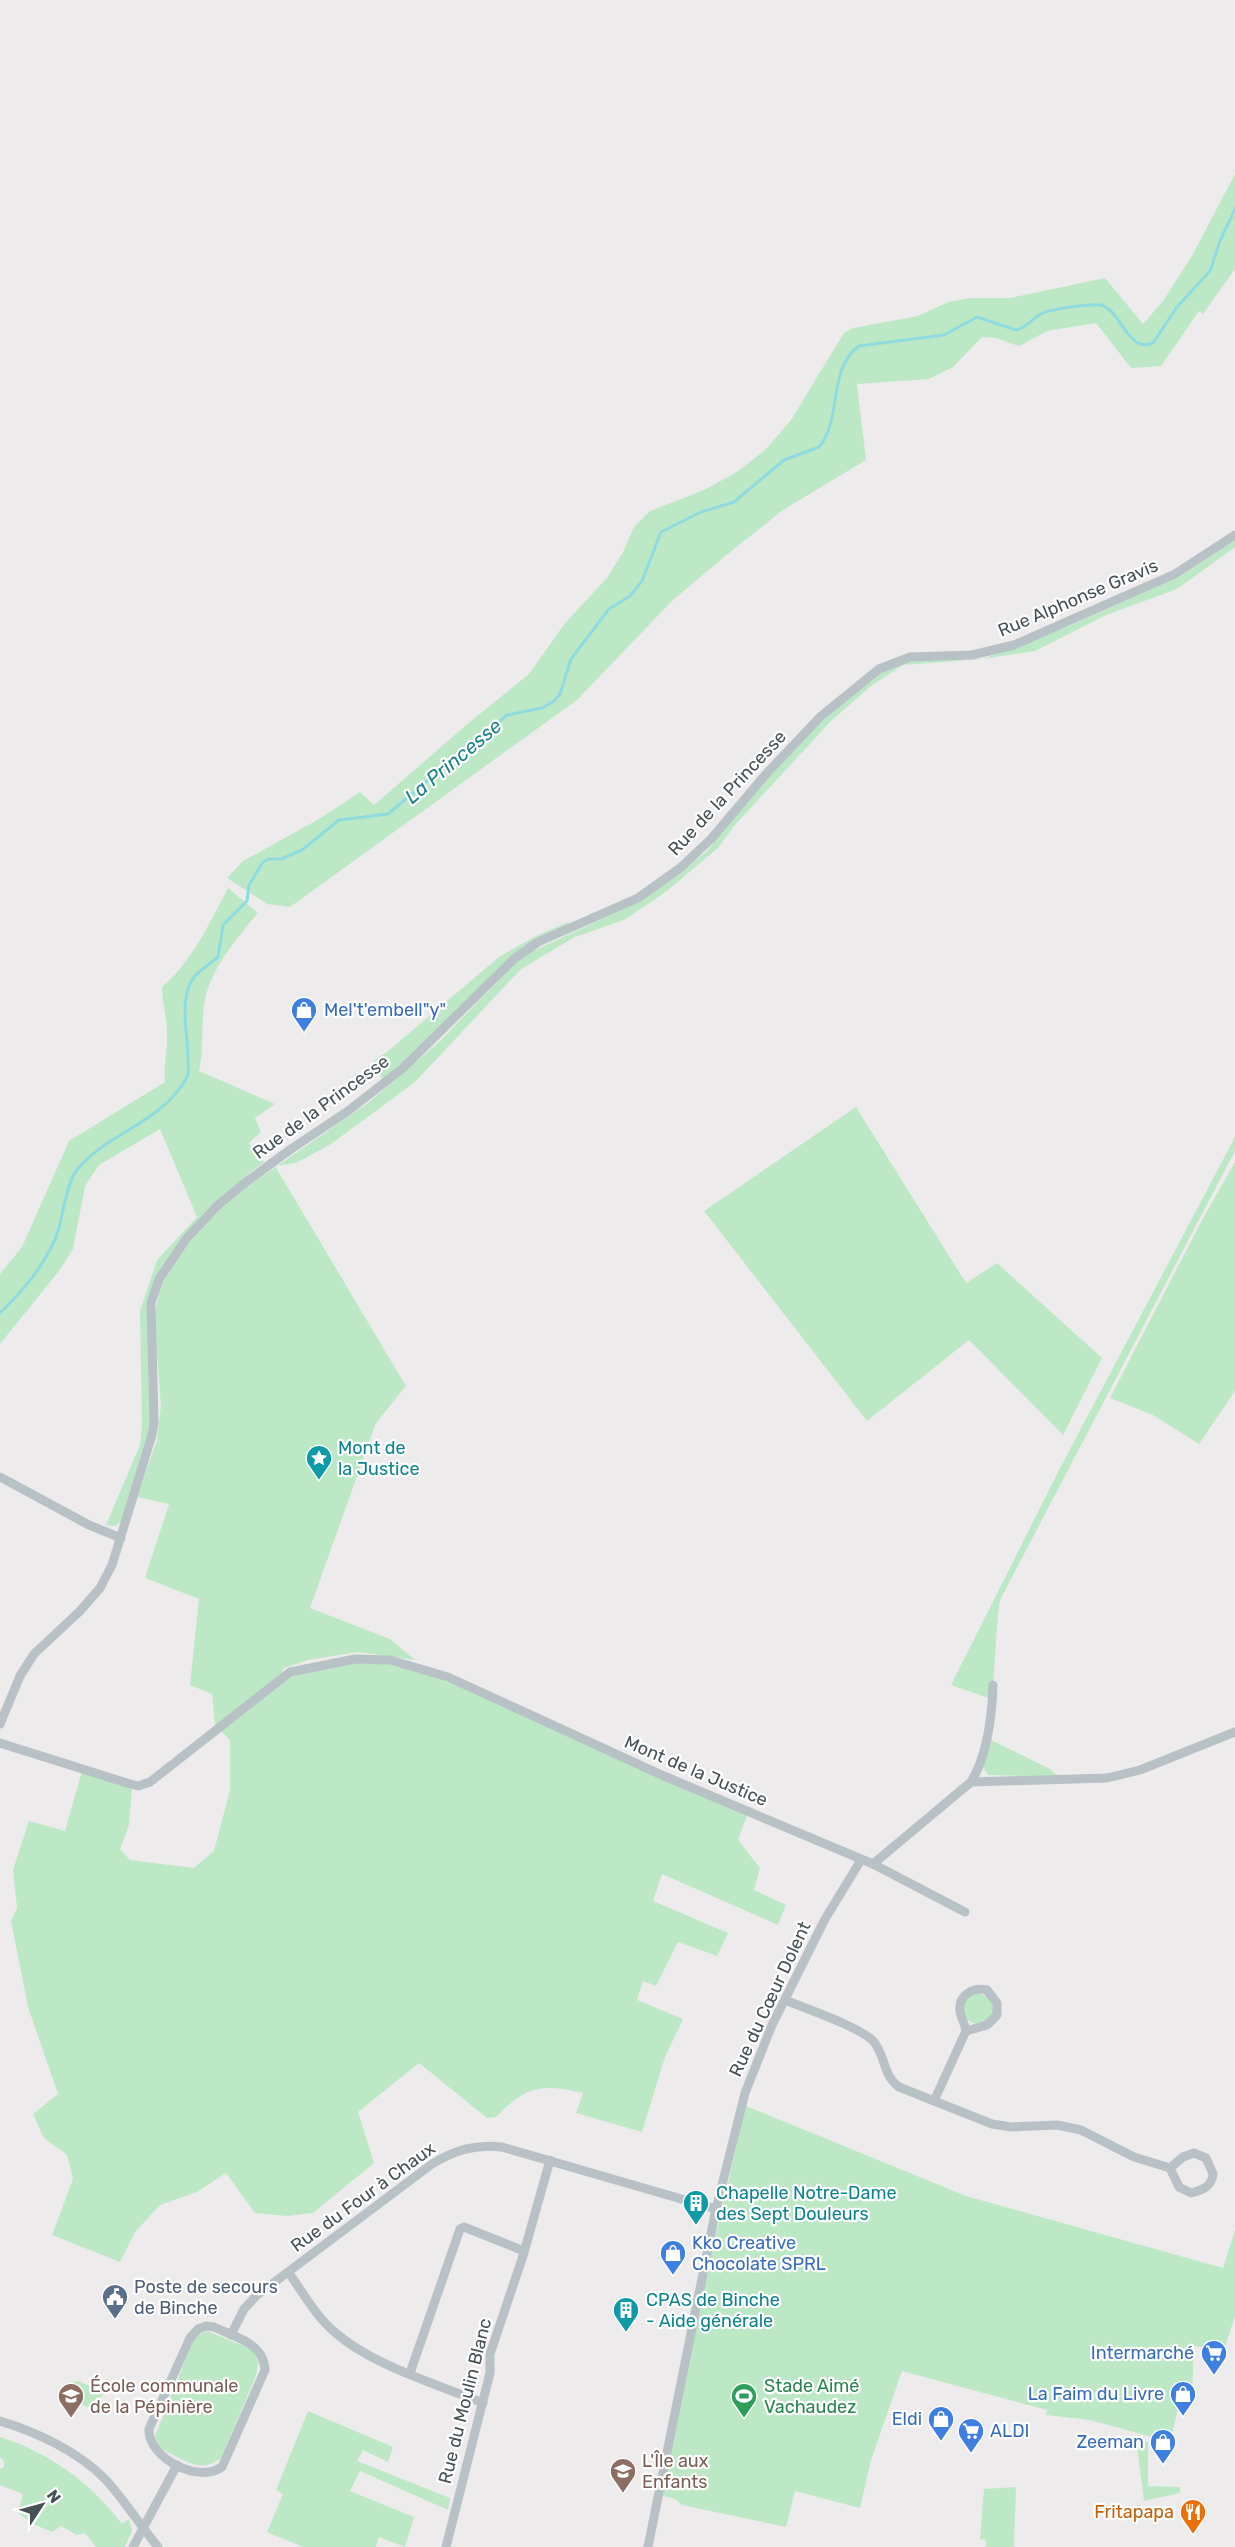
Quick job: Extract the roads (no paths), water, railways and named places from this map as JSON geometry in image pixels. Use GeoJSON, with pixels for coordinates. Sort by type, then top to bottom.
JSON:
{"type":"FeatureCollection","features":[{"type":"Feature","properties":{"kind":"street","name":"Rue Alphonse Gravis"},"geometry":{"type":"LineString","coordinates":[[888,664],[910,657],[972,655],[1014,645],[1175,574],[1235,535]]}},
{"type":"Feature","properties":{"kind":"street","name":"Rue de la Princesse"},"geometry":{"type":"LineString","coordinates":[[0,1724],[27,1664],[100,1588],[112,1565],[154,1422],[150,1323],[153,1293],[164,1270],[186,1239],[217,1206],[242,1185],[291,1149],[348,1112],[403,1068],[506,965],[538,942],[638,898],[680,868],[711,839],[755,786],[820,717],[862,680],[888,664]]}},
{"type":"Feature","properties":{"kind":"street"},"geometry":{"type":"LineString","coordinates":[[0,1477],[73,1517],[121,1538]]}},
{"type":"Feature","properties":{"kind":"street","name":"Mont de la Justice"},"geometry":{"type":"LineString","coordinates":[[0,1743],[143,1786],[290,1672],[355,1659],[390,1660],[448,1677],[664,1776],[861,1860]]}},
{"type":"Feature","properties":{"kind":"street"},"geometry":{"type":"LineString","coordinates":[[873,1864],[970,1782],[978,1767],[987,1737],[993,1685]]}},
{"type":"Feature","properties":{"kind":"street"},"geometry":{"type":"LineString","coordinates":[[970,1782],[1048,1782],[1107,1778],[1140,1770],[1235,1732]]}},
{"type":"Feature","properties":{"kind":"street"},"geometry":{"type":"LineString","coordinates":[[861,1860],[965,1912]]}},
{"type":"Feature","properties":{"kind":"street","name":"Rue du Cœur Dolent"},"geometry":{"type":"LineString","coordinates":[[648,2547],[716,2209],[745,2092],[772,2025],[825,1919],[861,1860]]}},
{"type":"Feature","properties":{"kind":"street"},"geometry":{"type":"LineString","coordinates":[[934,2102],[966,2031],[960,2002],[974,1989],[987,1990],[998,2002],[997,2015],[987,2025],[966,2031]]}},
{"type":"Feature","properties":{"kind":"street"},"geometry":{"type":"LineString","coordinates":[[785,2000],[869,2037],[880,2050],[888,2075],[895,2084],[934,2102],[992,2124],[1011,2127],[1057,2125],[1081,2130],[1134,2157],[1170,2168],[1177,2183],[1184,2191],[1191,2193],[1204,2189],[1212,2180],[1210,2163],[1201,2155],[1188,2154],[1170,2168]]}},
{"type":"Feature","properties":{"kind":"street","name":"Rue du Four à Chaux"},"geometry":{"type":"LineString","coordinates":[[231,2335],[244,2309],[256,2296],[447,2155],[471,2147],[492,2146],[550,2160],[716,2209]]}},
{"type":"Feature","properties":{"kind":"street","name":"Rue du Moulin Blanc"},"geometry":{"type":"LineString","coordinates":[[446,2547],[490,2373],[490,2354],[524,2252],[550,2160]]}},
{"type":"Feature","properties":{"kind":"street"},"geometry":{"type":"LineString","coordinates":[[410,2373],[460,2229],[464,2227],[524,2252]]}},
{"type":"Feature","properties":{"kind":"street"},"geometry":{"type":"LineString","coordinates":[[289,2273],[321,2318],[336,2334],[364,2352],[483,2403]]}},
{"type":"Feature","properties":{"kind":"street"},"geometry":{"type":"LineString","coordinates":[[206,2326],[256,2347],[264,2358],[265,2370],[222,2467],[216,2471],[203,2473],[177,2465],[157,2452],[149,2438],[149,2429],[190,2338],[206,2326]]}},
{"type":"Feature","properties":{"kind":"street"},"geometry":{"type":"LineString","coordinates":[[0,2421],[39,2435],[98,2473],[158,2547]]}},
{"type":"Feature","properties":{"kind":"street"},"geometry":{"type":"LineString","coordinates":[[133,2547],[177,2465]]}},
{"type":"Feature","properties":{"kind":"waterway","name":"La Princesse"},"geometry":{"type":"LineString","coordinates":[[0,1313],[27,1284],[49,1252],[55,1240],[68,1190],[76,1171],[102,1147],[162,1107],[186,1079],[188,1048],[185,1006],[189,986],[196,974],[218,957],[223,925],[247,901],[249,885],[263,862],[269,859],[281,859],[302,850],[339,820],[388,814],[437,773],[470,750],[507,715],[542,708],[554,701],[560,694],[571,659],[609,609],[630,596],[642,581],[661,532],[701,512],[734,502],[784,460],[819,447],[831,422],[843,367],[849,356],[859,346],[944,335],[977,317],[1016,330],[1048,311],[1092,305],[1104,306],[1110,310],[1137,343],[1144,345],[1153,343],[1177,307],[1210,271],[1220,241],[1235,209]]}},
{"type":"Feature","properties":{"kind":"place","name":"Mel't'embell\"y\""},"geometry":{"type":"Point","coordinates":[304,1033]}},
{"type":"Feature","properties":{"kind":"place","name":"Mont de la Justice"},"geometry":{"type":"Point","coordinates":[319,1481]}},
{"type":"Feature","properties":{"kind":"place","name":"Chapelle Notre-Dame des Sept Douleurs"},"geometry":{"type":"Point","coordinates":[696,2226]}},
{"type":"Feature","properties":{"kind":"place","name":"Kko Creative Chocolate SPRL"},"geometry":{"type":"Point","coordinates":[673,2276]}},
{"type":"Feature","properties":{"kind":"place","name":"Poste de secours de Binche"},"geometry":{"type":"Point","coordinates":[115,2320]}},
{"type":"Feature","properties":{"kind":"place","name":"CPAS de Binche - Aide générale"},"geometry":{"type":"Point","coordinates":[626,2333]}},
{"type":"Feature","properties":{"kind":"place","name":"Intermarché"},"geometry":{"type":"Point","coordinates":[1214,2376]}},
{"type":"Feature","properties":{"kind":"place","name":"La Faim du Livre"},"geometry":{"type":"Point","coordinates":[1183,2417]}},
{"type":"Feature","properties":{"kind":"place","name":"École communale de la Pépinière"},"geometry":{"type":"Point","coordinates":[71,2419]}},
{"type":"Feature","properties":{"kind":"place","name":"Stade Aimé Vachaudez"},"geometry":{"type":"Point","coordinates":[744,2419]}},
{"type":"Feature","properties":{"kind":"place","name":"Eldi"},"geometry":{"type":"Point","coordinates":[941,2442]}},
{"type":"Feature","properties":{"kind":"place","name":"ALDI"},"geometry":{"type":"Point","coordinates":[971,2454]}},
{"type":"Feature","properties":{"kind":"place","name":"Zeeman"},"geometry":{"type":"Point","coordinates":[1163,2465]}},
{"type":"Feature","properties":{"kind":"place","name":"L'Île aux Enfants"},"geometry":{"type":"Point","coordinates":[623,2494]}},
{"type":"Feature","properties":{"kind":"place","name":"Fritapapa"},"geometry":{"type":"Point","coordinates":[1193,2535]}}]}
